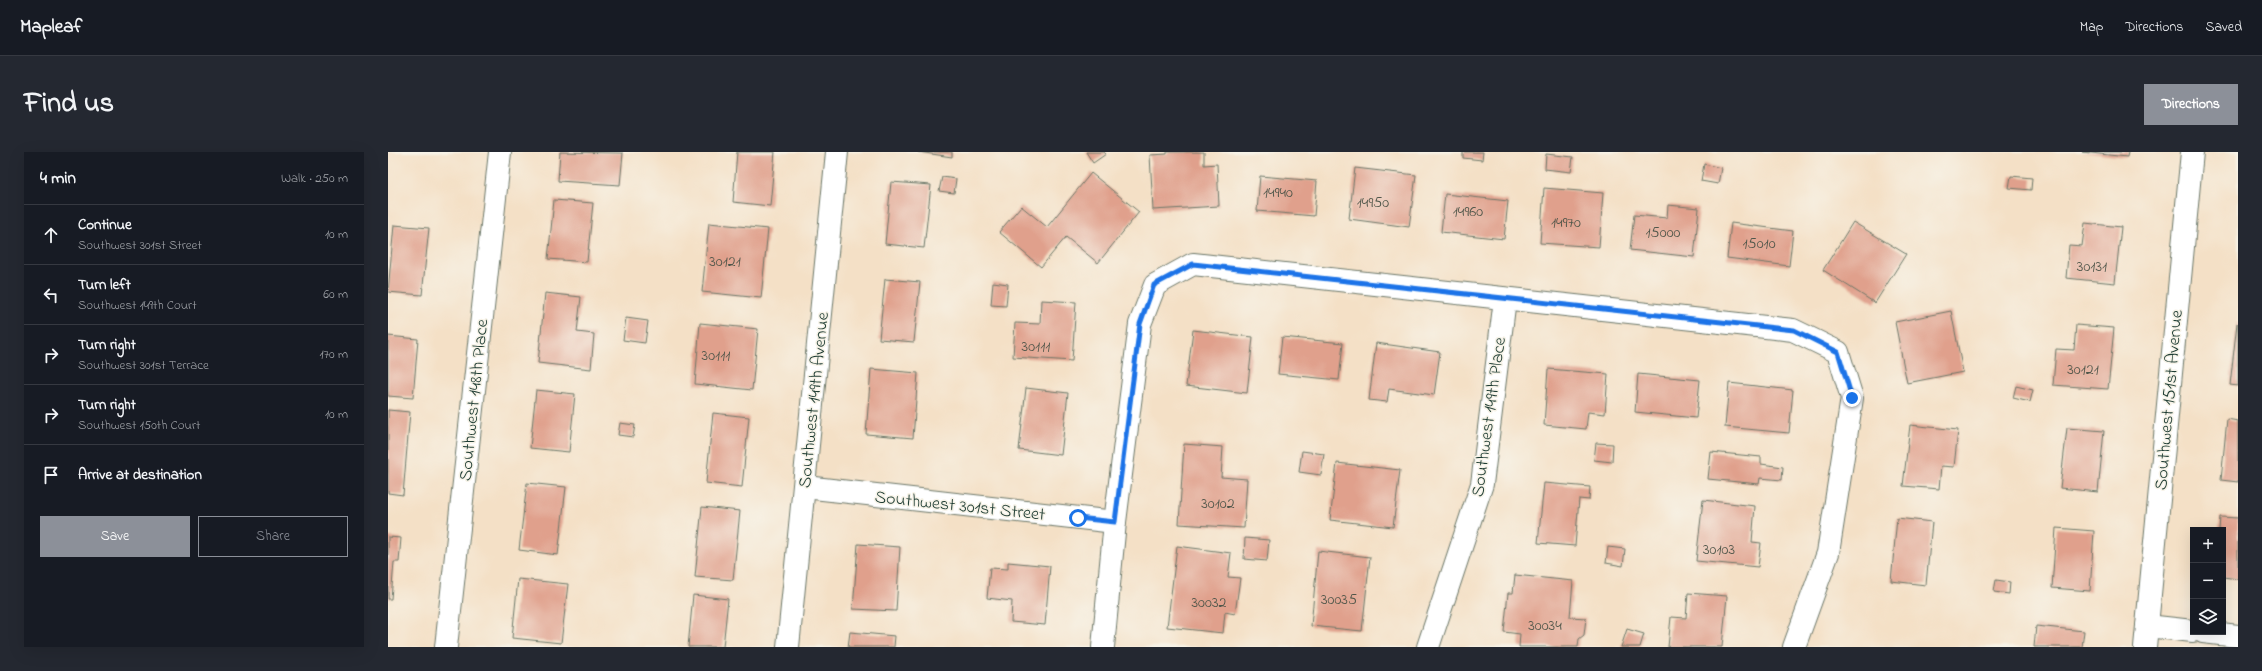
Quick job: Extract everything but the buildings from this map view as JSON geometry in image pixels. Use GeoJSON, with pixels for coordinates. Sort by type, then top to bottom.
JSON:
{"type":"FeatureCollection","features":[{"type":"Feature","properties":{"kind":"street","name":"Southwest 148th Place"},"geometry":{"type":"LineString","coordinates":[[446,647],[500,152]]}},
{"type":"Feature","properties":{"kind":"street","name":"Southwest 149th Avenue"},"geometry":{"type":"LineString","coordinates":[[788,647],[837,152]]}},
{"type":"Feature","properties":{"kind":"street","name":"Southwest 151st Avenue"},"geometry":{"type":"LineString","coordinates":[[2146,637],[2192,152]]}},
{"type":"Feature","properties":{"kind":"street"},"geometry":{"type":"LineString","coordinates":[[1103,647],[1115,522],[1140,324],[1154,285],[1193,264],[1794,330],[1838,352],[1852,398],[1828,552],[1794,647]]}},
{"type":"Feature","properties":{"kind":"street","name":"Southwest 149th Place"},"geometry":{"type":"LineString","coordinates":[[1428,647],[1482,484],[1505,299]]}},
{"type":"Feature","properties":{"kind":"street","name":"Southwest 301st Street"},"geometry":{"type":"LineString","coordinates":[[805,487],[1115,522]]}},
{"type":"Feature","properties":{"kind":"street"},"geometry":{"type":"LineString","coordinates":[[2146,637],[2190,631]]}},
{"type":"Feature","properties":{"kind":"street"},"geometry":{"type":"LineString","coordinates":[[2226,635],[2238,636]]}},
{"type":"Feature","properties":{"kind":"route"},"geometry":{"type":"LineString","coordinates":[[1078,518],[1115,522],[1140,324],[1154,285],[1193,264],[1794,330],[1838,352],[1852,398]]}}]}
